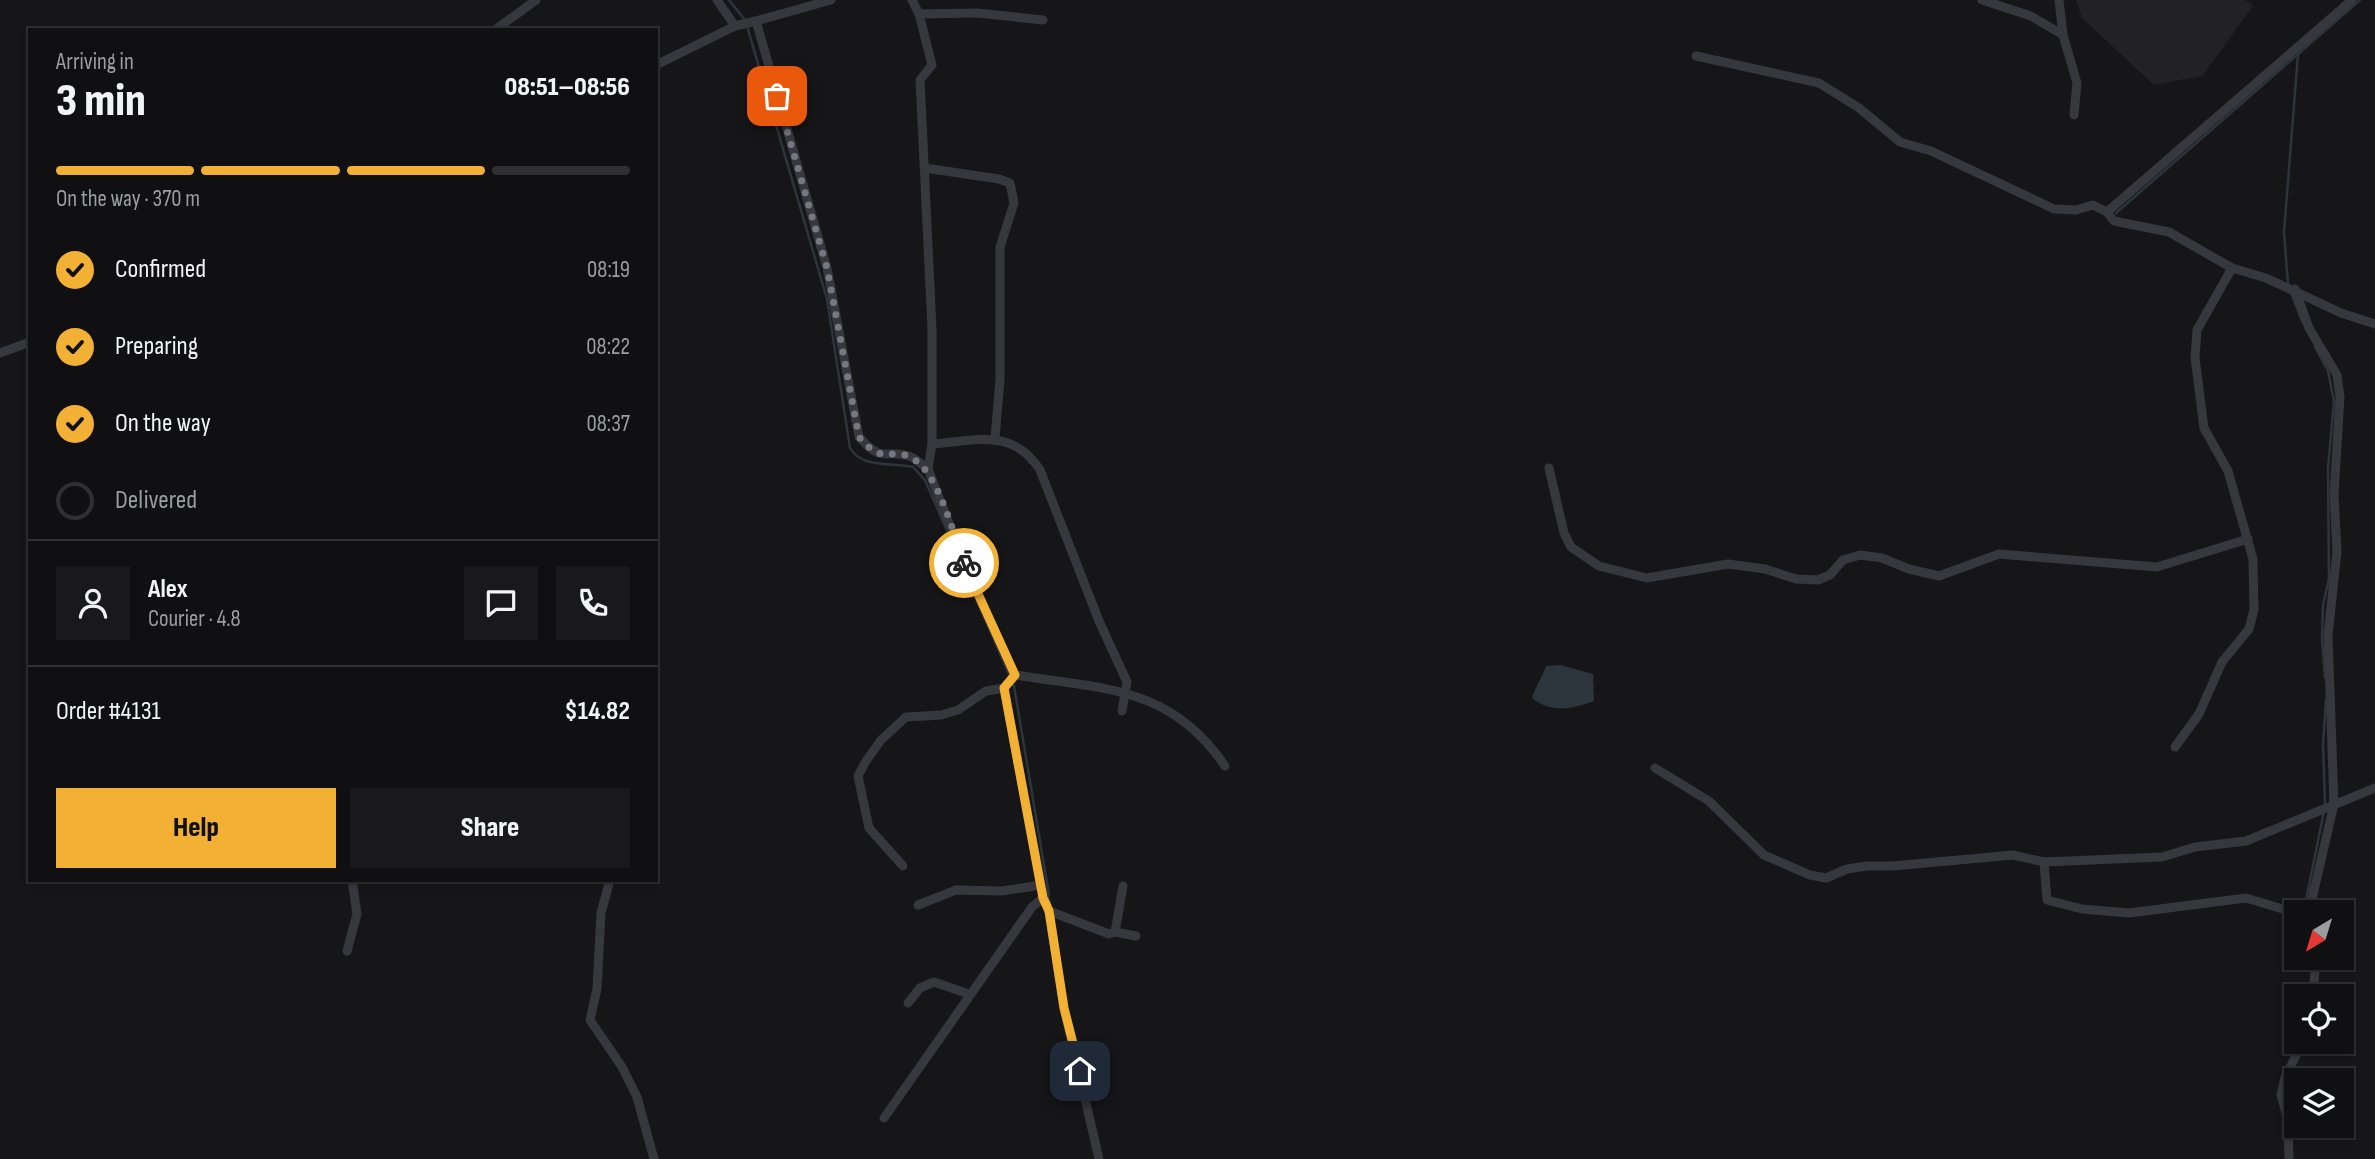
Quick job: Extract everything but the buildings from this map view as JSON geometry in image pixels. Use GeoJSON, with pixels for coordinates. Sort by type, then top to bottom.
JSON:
{"type":"FeatureCollection","features":[{"type":"Feature","properties":{"kind":"street"},"geometry":{"type":"LineString","coordinates":[[498,28],[536,0]]}},
{"type":"Feature","properties":{"kind":"street"},"geometry":{"type":"LineString","coordinates":[[717,0],[746,23],[827,268],[859,437],[871,450],[882,456],[909,456],[928,469]]}},
{"type":"Feature","properties":{"kind":"street"},"geometry":{"type":"LineString","coordinates":[[658,64],[746,23],[831,0]]}},
{"type":"Feature","properties":{"kind":"street"},"geometry":{"type":"LineString","coordinates":[[912,0],[919,14],[932,65],[920,80],[932,328],[932,444],[928,469],[1010,681],[1043,898],[1049,911],[1064,1008],[1099,1159]]}},
{"type":"Feature","properties":{"kind":"street"},"geometry":{"type":"LineString","coordinates":[[1982,0],[2031,16],[2063,34]]}},
{"type":"Feature","properties":{"kind":"street"},"geometry":{"type":"LineString","coordinates":[[2059,0],[2063,34],[2077,83],[2074,115]]}},
{"type":"Feature","properties":{"kind":"street"},"geometry":{"type":"LineString","coordinates":[[2107,212],[2352,0]]}},
{"type":"Feature","properties":{"kind":"street"},"geometry":{"type":"LineString","coordinates":[[919,14],[977,13],[1043,20]]}},
{"type":"Feature","properties":{"kind":"street"},"geometry":{"type":"LineString","coordinates":[[1696,56],[1819,83],[1859,108],[1900,142],[1931,151],[2054,209],[2076,210],[2093,205],[2107,212],[2114,221],[2169,232],[2232,268],[2282,284],[2341,313],[2375,324]]}},
{"type":"Feature","properties":{"kind":"street"},"geometry":{"type":"LineString","coordinates":[[925,168],[999,179],[1010,183],[1014,192],[1014,203],[1000,247],[1000,379],[995,438]]}},
{"type":"Feature","properties":{"kind":"street"},"geometry":{"type":"LineString","coordinates":[[2175,747],[2199,714],[2222,662],[2249,629],[2255,591],[2253,559],[2228,471],[2204,428],[2195,358],[2197,330],[2232,268]]}},
{"type":"Feature","properties":{"kind":"street"},"geometry":{"type":"LineString","coordinates":[[2294,289],[2309,328],[2337,375],[2340,397],[2334,494],[2337,552],[2328,635],[2334,804],[2312,900]]}},
{"type":"Feature","properties":{"kind":"street"},"geometry":{"type":"LineString","coordinates":[[0,353],[28,343]]}},
{"type":"Feature","properties":{"kind":"street"},"geometry":{"type":"LineString","coordinates":[[932,444],[995,438],[1028,452],[1040,470],[1099,621],[1127,681],[1122,711]]}},
{"type":"Feature","properties":{"kind":"street"},"geometry":{"type":"LineString","coordinates":[[1549,468],[1564,533],[1571,547],[1599,566],[1630,576],[1647,578],[1728,564],[1765,569],[1796,579],[1818,580],[1830,575],[1843,560],[1860,555],[1882,558],[1909,569],[1939,576],[1999,554],[2157,567],[2248,539]]}},
{"type":"Feature","properties":{"kind":"street"},"geometry":{"type":"LineString","coordinates":[[903,866],[869,828],[858,776],[866,761],[881,740],[906,717],[941,715],[958,710],[986,691],[1010,681],[1127,691],[1195,728],[1225,766]]}},
{"type":"Feature","properties":{"kind":"street"},"geometry":{"type":"LineString","coordinates":[[1655,768],[1709,801],[1764,855],[1810,875],[1826,878],[1847,869],[1866,866],[2013,855],[2044,862],[2162,857],[2195,847],[2246,841],[2375,788]]}},
{"type":"Feature","properties":{"kind":"street"},"geometry":{"type":"LineString","coordinates":[[2044,862],[2047,900],[2082,909],[2129,913],[2246,898],[2284,909]]}},
{"type":"Feature","properties":{"kind":"street"},"geometry":{"type":"LineString","coordinates":[[347,951],[357,914],[352,882]]}},
{"type":"Feature","properties":{"kind":"street"},"geometry":{"type":"LineString","coordinates":[[609,882],[601,913],[597,989],[590,1020],[622,1067],[637,1097],[654,1159]]}},
{"type":"Feature","properties":{"kind":"street"},"geometry":{"type":"LineString","coordinates":[[918,905],[956,890],[1002,891],[1041,885]]}},
{"type":"Feature","properties":{"kind":"street"},"geometry":{"type":"LineString","coordinates":[[1115,932],[1123,886]]}},
{"type":"Feature","properties":{"kind":"street"},"geometry":{"type":"LineString","coordinates":[[884,1118],[969,994],[1032,907],[1043,898]]}},
{"type":"Feature","properties":{"kind":"street"},"geometry":{"type":"LineString","coordinates":[[1049,911],[1101,933],[1115,932],[1136,936]]}},
{"type":"Feature","properties":{"kind":"street"},"geometry":{"type":"LineString","coordinates":[[908,1003],[920,988],[934,982],[969,994]]}},
{"type":"Feature","properties":{"kind":"street"},"geometry":{"type":"LineString","coordinates":[[2289,1159],[2287,1120],[2281,1095],[2285,1078],[2297,1054]]}},
{"type":"Feature","properties":{"kind":"shaded area"},"geometry":{"type":"Polygon","coordinates":[[[2076,0],[2245,0],[2253,6],[2202,76],[2154,85],[2082,18],[2076,0]]]}},
{"type":"Feature","properties":{"kind":"shaded area"},"geometry":{"type":"Polygon","coordinates":[[[1560,665],[1593,674],[1594,701],[1555,708],[1532,698],[1546,666],[1560,665]]]}},
{"type":"Feature","properties":{"kind":"waterway"},"geometry":{"type":"LineString","coordinates":[[729,0],[745,20]]}},
{"type":"Feature","properties":{"kind":"waterway"},"geometry":{"type":"LineString","coordinates":[[2116,213],[2360,0]]}},
{"type":"Feature","properties":{"kind":"waterway"},"geometry":{"type":"LineString","coordinates":[[747,26],[827,299],[850,448],[855,455],[870,462],[913,467],[925,480],[1014,686],[1049,895]]}},
{"type":"Feature","properties":{"kind":"waterway"},"geometry":{"type":"LineString","coordinates":[[2288,284],[2284,232],[2298,54]]}},
{"type":"Feature","properties":{"kind":"waterway"},"geometry":{"type":"LineString","coordinates":[[2291,293],[2303,323]]}},
{"type":"Feature","properties":{"kind":"waterway"},"geometry":{"type":"LineString","coordinates":[[2315,347],[2328,371],[2334,401],[2328,468],[2329,579],[2323,605],[2325,678]]}},
{"type":"Feature","properties":{"kind":"waterway"},"geometry":{"type":"LineString","coordinates":[[2325,804],[2323,745],[2326,699]]}},
{"type":"Feature","properties":{"kind":"waterway"},"geometry":{"type":"LineString","coordinates":[[2306,900],[2324,811]]}},
{"type":"Feature","properties":{"kind":"way so far"},"geometry":{"type":"LineString","coordinates":[[777,96],[827,268],[859,437],[871,450],[882,456],[909,456],[928,469],[964,563]]}},
{"type":"Feature","properties":{"kind":"route"},"geometry":{"type":"LineString","coordinates":[[964,563],[1015,675],[1004,688],[1004,700],[1043,898],[1049,911],[1064,1008],[1080,1071]]}}]}
